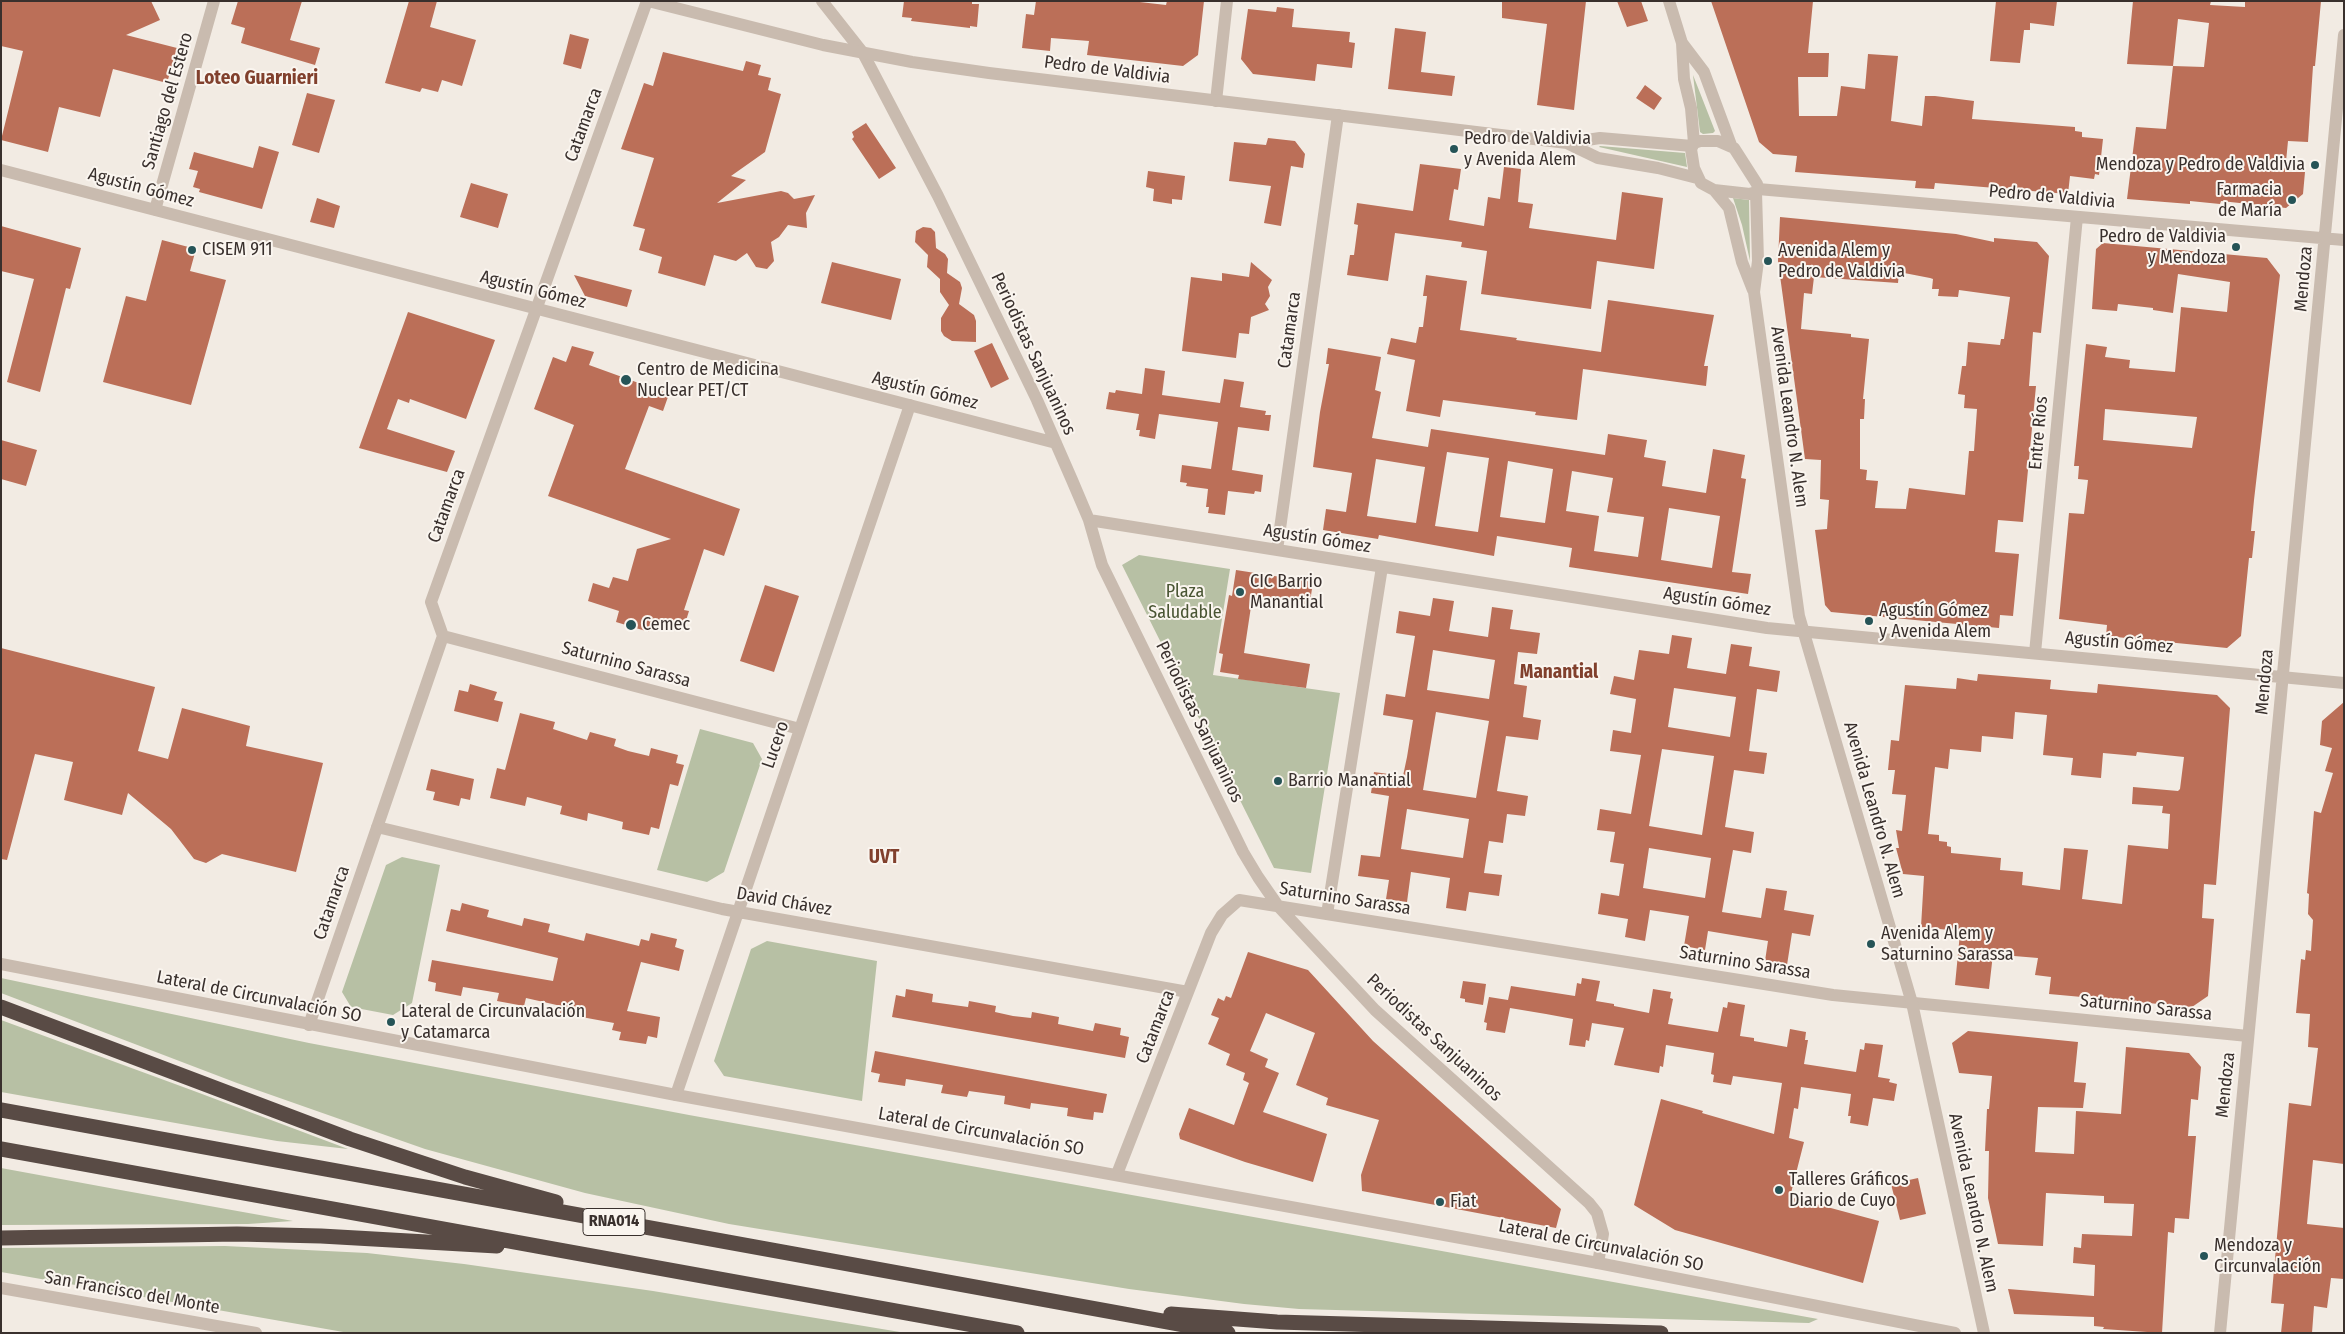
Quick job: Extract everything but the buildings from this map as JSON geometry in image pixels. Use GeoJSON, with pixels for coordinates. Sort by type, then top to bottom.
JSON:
{"type":"FeatureCollection","features":[{"type":"Feature","properties":{"kind":"highway"},"geometry":{"type":"LineString","coordinates":[[1,1007],[359,1142],[465,1177],[646,1228]]}},
{"type":"Feature","properties":{"kind":"highway","name":"RNA014"},"geometry":{"type":"LineString","coordinates":[[1,1110],[1228,1333]]}},
{"type":"Feature","properties":{"kind":"highway","name":"RNA014"},"geometry":{"type":"LineString","coordinates":[[1,1149],[1017,1333]]}},
{"type":"Feature","properties":{"kind":"highway"},"geometry":{"type":"LineString","coordinates":[[1,1238],[169,1234],[312,1236],[568,1251]]}},
{"type":"Feature","properties":{"kind":"highway"},"geometry":{"type":"LineString","coordinates":[[1092,1308],[1277,1322],[1661,1333]]}},
{"type":"Feature","properties":{"kind":"street","name":"Santiago del Estero"},"geometry":{"type":"LineString","coordinates":[[155,210],[214,1]]}},
{"type":"Feature","properties":{"kind":"street","name":"Pedro de Valdivia"},"geometry":{"type":"LineString","coordinates":[[648,1],[763,32],[863,53],[989,73],[1567,143],[1600,138],[1693,144],[1718,140],[1731,146]]}},
{"type":"Feature","properties":{"kind":"street","name":"Catamarca"},"geometry":{"type":"LineString","coordinates":[[309,1025],[443,636],[431,602],[648,1]]}},
{"type":"Feature","properties":{"kind":"street","name":"Periodistas Sanjuaninos"},"geometry":{"type":"LineString","coordinates":[[822,1],[863,53],[938,196],[1056,443],[1089,520],[1106,574],[1243,852],[1278,906],[1393,1027],[1597,1213],[1603,1234],[1598,1263]]}},
{"type":"Feature","properties":{"kind":"street"},"geometry":{"type":"LineString","coordinates":[[1216,101],[1227,1]]}},
{"type":"Feature","properties":{"kind":"street"},"geometry":{"type":"LineString","coordinates":[[1669,1],[1682,43],[1684,79],[1691,108],[1693,144],[1691,156],[1697,178],[1706,188],[1714,190]]}},
{"type":"Feature","properties":{"kind":"street","name":"Mendoza"},"geometry":{"type":"LineString","coordinates":[[2220,1333],[2344,35]]}},
{"type":"Feature","properties":{"kind":"street"},"geometry":{"type":"LineString","coordinates":[[1682,43],[1704,72],[1731,146],[1757,184],[1757,191]]}},
{"type":"Feature","properties":{"kind":"street","name":"Catamarca"},"geometry":{"type":"LineString","coordinates":[[1277,550],[1338,115]]}},
{"type":"Feature","properties":{"kind":"street","name":"Pedro de Valdivia"},"geometry":{"type":"LineString","coordinates":[[1567,143],[1598,158],[1658,168],[1697,178]]}},
{"type":"Feature","properties":{"kind":"street","name":"Agustín Gómez"},"geometry":{"type":"LineString","coordinates":[[1,170],[1056,443]]}},
{"type":"Feature","properties":{"kind":"street","name":"Pedro de Valdivia"},"geometry":{"type":"LineString","coordinates":[[1714,190],[1750,194],[1757,191],[2344,240]]}},
{"type":"Feature","properties":{"kind":"street","name":"Avenida Leandro N. Alem"},"geometry":{"type":"LineString","coordinates":[[1714,190],[1729,208],[1742,262],[1754,292],[1799,616],[1912,1003],[1984,1333]]}},
{"type":"Feature","properties":{"kind":"street","name":"Avenida Leandro N. Alem"},"geometry":{"type":"LineString","coordinates":[[1754,292],[1758,261],[1757,191]]}},
{"type":"Feature","properties":{"kind":"street","name":"Entre Ríos"},"geometry":{"type":"LineString","coordinates":[[2035,653],[2077,217]]}},
{"type":"Feature","properties":{"kind":"street","name":"Lucero"},"geometry":{"type":"LineString","coordinates":[[676,1095],[910,405]]}},
{"type":"Feature","properties":{"kind":"street","name":"Agustín Gómez"},"geometry":{"type":"LineString","coordinates":[[1089,520],[1767,628],[2344,682]]}},
{"type":"Feature","properties":{"kind":"street"},"geometry":{"type":"LineString","coordinates":[[1327,914],[1382,567]]}},
{"type":"Feature","properties":{"kind":"street","name":"Saturnino Sarassa"},"geometry":{"type":"LineString","coordinates":[[443,636],[800,729]]}},
{"type":"Feature","properties":{"kind":"street","name":"David Chávez"},"geometry":{"type":"LineString","coordinates":[[377,827],[738,912],[1188,992]]}},
{"type":"Feature","properties":{"kind":"street","name":"Catamarca"},"geometry":{"type":"LineString","coordinates":[[1117,1174],[1216,924],[1222,914],[1239,900]]}},
{"type":"Feature","properties":{"kind":"street","name":"Saturnino Sarassa"},"geometry":{"type":"LineString","coordinates":[[1239,900],[1832,995],[2248,1036]]}},
{"type":"Feature","properties":{"kind":"street","name":"Lateral de Circunvalación SO"},"geometry":{"type":"LineString","coordinates":[[1,964],[676,1095],[1598,1263],[1955,1333]]}},
{"type":"Feature","properties":{"kind":"street","name":"San Francisco del Monte"},"geometry":{"type":"LineString","coordinates":[[1,1288],[256,1333]]}},
{"type":"Feature","properties":{"kind":"green space"},"geometry":{"type":"Polygon","coordinates":[[[1693,75],[1715,131],[1713,133],[1703,134],[1700,132],[1693,75]]]}},
{"type":"Feature","properties":{"kind":"green space"},"geometry":{"type":"Polygon","coordinates":[[[1599,147],[1685,153],[1687,167],[1599,147]]]}},
{"type":"Feature","properties":{"kind":"green space"},"geometry":{"type":"Polygon","coordinates":[[[1733,198],[1749,200],[1750,261],[1742,225],[1733,198]]]}},
{"type":"Feature","properties":{"kind":"green space","name":"Barrio Manantial"},"geometry":{"type":"Polygon","coordinates":[[[1139,555],[1230,569],[1213,675],[1340,693],[1311,873],[1274,868],[1122,565],[1139,555]]]}},
{"type":"Feature","properties":{"kind":"green space"},"geometry":{"type":"Polygon","coordinates":[[[700,729],[753,743],[762,759],[724,872],[707,882],[657,870],[700,729]]]}},
{"type":"Feature","properties":{"kind":"green space"},"geometry":{"type":"Polygon","coordinates":[[[402,857],[440,865],[412,1003],[393,1015],[351,1007],[342,992],[386,865],[402,857]]]}},
{"type":"Feature","properties":{"kind":"green space"},"geometry":{"type":"Polygon","coordinates":[[[767,941],[877,961],[862,1101],[724,1076],[714,1061],[751,949],[767,941]]]}},
{"type":"Feature","properties":{"kind":"green space"},"geometry":{"type":"Polygon","coordinates":[[[1,978],[309,1043],[689,1115],[1818,1319],[1809,1323],[1299,1309],[1129,1289],[729,1224],[585,1193],[425,1149],[237,1083],[1,993],[1,978]]]}},
{"type":"Feature","properties":{"kind":"green space"},"geometry":{"type":"Polygon","coordinates":[[[1,1020],[348,1149],[277,1141],[1,1092],[1,1020]]]}},
{"type":"Feature","properties":{"kind":"green space"},"geometry":{"type":"Polygon","coordinates":[[[1,1168],[293,1221],[248,1224],[1,1225],[1,1168]]]}},
{"type":"Feature","properties":{"kind":"green space"},"geometry":{"type":"Polygon","coordinates":[[[225,1246],[367,1253],[464,1264],[653,1291],[906,1333],[349,1333],[1,1272],[1,1248],[225,1246]]]}},
{"type":"Feature","properties":{"kind":"place","name":"Pedro de Valdivia y Avenida Alem"},"geometry":{"type":"Point","coordinates":[1454,149]}},
{"type":"Feature","properties":{"kind":"place","name":"Mendoza y Pedro de Valdivia"},"geometry":{"type":"Point","coordinates":[2315,165]}},
{"type":"Feature","properties":{"kind":"place","name":"Farmacia de María"},"geometry":{"type":"Point","coordinates":[2292,200]}},
{"type":"Feature","properties":{"kind":"place","name":"Pedro de Valdivia y Mendoza"},"geometry":{"type":"Point","coordinates":[2236,247]}},
{"type":"Feature","properties":{"kind":"place","name":"CISEM 911"},"geometry":{"type":"Point","coordinates":[192,250]}},
{"type":"Feature","properties":{"kind":"place","name":"Avenida Alem y Pedro de Valdivia"},"geometry":{"type":"Point","coordinates":[1768,261]}},
{"type":"Feature","properties":{"kind":"place","name":"Centro de Medicina Nuclear PET/CT"},"geometry":{"type":"Point","coordinates":[626,380]}},
{"type":"Feature","properties":{"kind":"place","name":"CIC Barrio Manantial"},"geometry":{"type":"Point","coordinates":[1240,592]}},
{"type":"Feature","properties":{"kind":"place","name":"Agustín Gómez y Avenida Alem"},"geometry":{"type":"Point","coordinates":[1869,621]}},
{"type":"Feature","properties":{"kind":"place","name":"Cemec"},"geometry":{"type":"Point","coordinates":[631,625]}},
{"type":"Feature","properties":{"kind":"place","name":"Barrio Manantial"},"geometry":{"type":"Point","coordinates":[1278,781]}},
{"type":"Feature","properties":{"kind":"place","name":"Avenida Alem y Saturnino Sarassa"},"geometry":{"type":"Point","coordinates":[1871,944]}},
{"type":"Feature","properties":{"kind":"place","name":"Lateral de Circunvalación y Catamarca"},"geometry":{"type":"Point","coordinates":[391,1022]}},
{"type":"Feature","properties":{"kind":"place","name":"Talleres Gráficos Diario de Cuyo"},"geometry":{"type":"Point","coordinates":[1779,1190]}},
{"type":"Feature","properties":{"kind":"place","name":"Fiat"},"geometry":{"type":"Point","coordinates":[1440,1202]}},
{"type":"Feature","properties":{"kind":"place","name":"Mendoza y Circunvalación"},"geometry":{"type":"Point","coordinates":[2204,1256]}},
{"type":"Feature","properties":{"kind":"district","name":"Loteo Guarnieri"},"geometry":{"type":"Point","coordinates":[257,79]}},
{"type":"Feature","properties":{"kind":"district","name":"Manantial"},"geometry":{"type":"Point","coordinates":[1559,673]}},
{"type":"Feature","properties":{"kind":"district","name":"UVT"},"geometry":{"type":"Point","coordinates":[884,858]}},
{"type":"Feature","properties":{"kind":"park label","name":"Plaza Saludable"},"geometry":{"type":"Point","coordinates":[1185,602]}}]}
